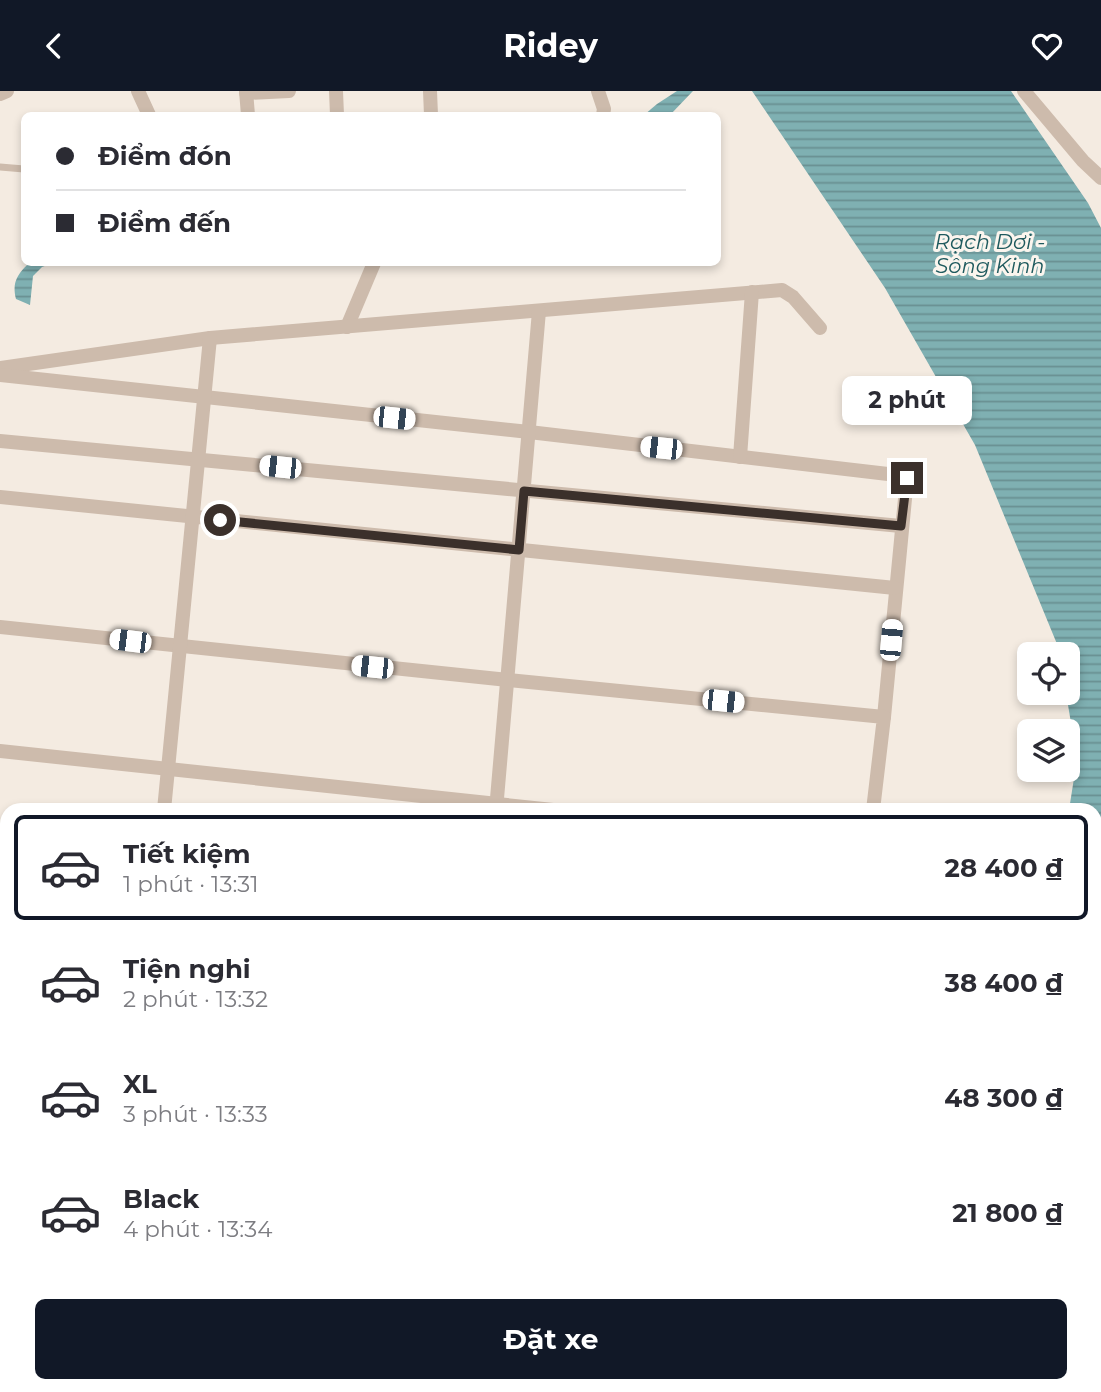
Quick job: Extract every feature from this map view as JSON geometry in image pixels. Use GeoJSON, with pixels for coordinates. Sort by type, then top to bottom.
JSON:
{"type":"FeatureCollection","features":[{"type":"Feature","properties":{"kind":"street"},"geometry":{"type":"LineString","coordinates":[[0,94],[8,91]]}},
{"type":"Feature","properties":{"kind":"street"},"geometry":{"type":"LineString","coordinates":[[138,91],[148,112]]}},
{"type":"Feature","properties":{"kind":"street"},"geometry":{"type":"LineString","coordinates":[[247,112],[246,92],[289,91]]}},
{"type":"Feature","properties":{"kind":"street"},"geometry":{"type":"LineString","coordinates":[[336,91],[337,112]]}},
{"type":"Feature","properties":{"kind":"street"},"geometry":{"type":"LineString","coordinates":[[430,91],[431,112]]}},
{"type":"Feature","properties":{"kind":"street"},"geometry":{"type":"LineString","coordinates":[[598,91],[604,112]]}},
{"type":"Feature","properties":{"kind":"street"},"geometry":{"type":"LineString","coordinates":[[1024,91],[1083,161],[1101,178]]}},
{"type":"Feature","properties":{"kind":"street"},"geometry":{"type":"LineString","coordinates":[[347,327],[373,266]]}},
{"type":"Feature","properties":{"kind":"street"},"geometry":{"type":"LineString","coordinates":[[0,368],[210,338],[782,290],[788,292],[820,328]]}},
{"type":"Feature","properties":{"kind":"street"},"geometry":{"type":"LineString","coordinates":[[740,457],[752,292]]}},
{"type":"Feature","properties":{"kind":"street"},"geometry":{"type":"LineString","coordinates":[[496,803],[539,311]]}},
{"type":"Feature","properties":{"kind":"street"},"geometry":{"type":"LineString","coordinates":[[165,803],[210,338]]}},
{"type":"Feature","properties":{"kind":"street"},"geometry":{"type":"LineString","coordinates":[[0,375],[529,432],[905,477],[874,803]]}},
{"type":"Feature","properties":{"kind":"street"},"geometry":{"type":"LineString","coordinates":[[0,441],[901,526]]}},
{"type":"Feature","properties":{"kind":"street"},"geometry":{"type":"LineString","coordinates":[[0,497],[895,588]]}},
{"type":"Feature","properties":{"kind":"street"},"geometry":{"type":"LineString","coordinates":[[0,627],[508,681],[884,717]]}},
{"type":"Feature","properties":{"kind":"street"},"geometry":{"type":"LineString","coordinates":[[0,751],[461,803]]}},
{"type":"Feature","properties":{"kind":"lane"},"geometry":{"type":"LineString","coordinates":[[0,167],[21,169]]}},
{"type":"Feature","properties":{"kind":"water"},"geometry":{"type":"Polygon","coordinates":[[[677,91],[693,91],[673,112],[648,112],[677,91]]]}},
{"type":"Feature","properties":{"kind":"water","name":"Rạch Dơi - Sông Kinh"},"geometry":{"type":"Polygon","coordinates":[[[752,91],[1011,91],[1088,203],[1101,228],[1101,803],[1070,803],[1073,782],[1080,782],[1080,719],[1070,719],[1068,705],[1080,705],[1080,642],[1056,642],[975,445],[885,288],[752,91]]]}},
{"type":"Feature","properties":{"kind":"water"},"geometry":{"type":"Polygon","coordinates":[[[26,266],[45,266],[33,276],[30,305],[16,299],[15,283],[26,266]]]}},
{"type":"Feature","properties":{"kind":"route"},"geometry":{"type":"LineString","coordinates":[[220,520],[519,550],[524,491],[901,526],[907,478]]}}]}
